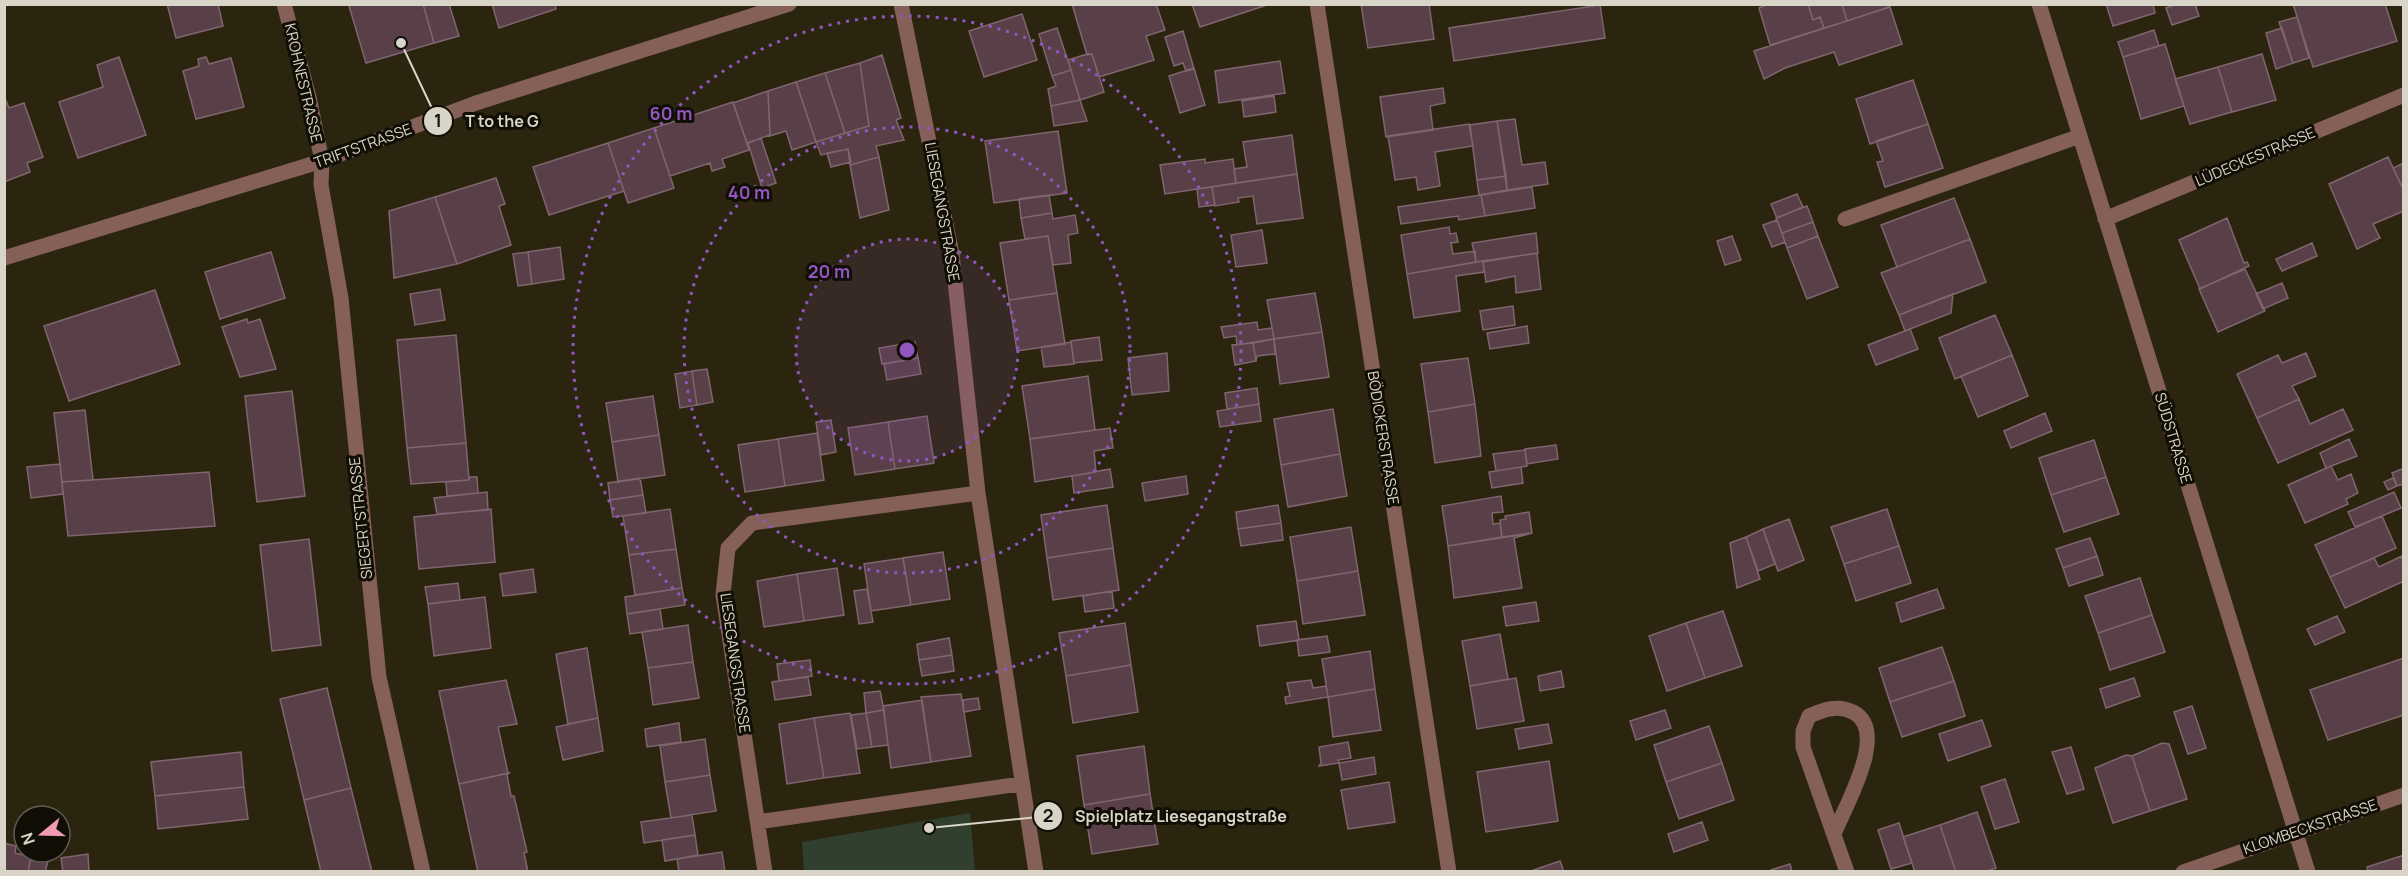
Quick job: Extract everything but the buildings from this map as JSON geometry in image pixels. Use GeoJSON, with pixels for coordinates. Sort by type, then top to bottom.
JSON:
{"type":"FeatureCollection","features":[{"type":"Feature","properties":{"kind":"street","name":"KROHNESTRASSE"},"geometry":{"type":"LineString","coordinates":[[284,4],[309,97],[322,161]]}},
{"type":"Feature","properties":{"kind":"street","name":"TRIFTSTRASSE"},"geometry":{"type":"LineString","coordinates":[[4,258],[322,161],[476,103],[789,4]]}},
{"type":"Feature","properties":{"kind":"street","name":"LIESEGANGSTRASSE"},"geometry":{"type":"LineString","coordinates":[[901,4],[952,254],[978,493],[1020,784],[1036,872]]}},
{"type":"Feature","properties":{"kind":"street","name":"BÖDICKERSTRASSE"},"geometry":{"type":"LineString","coordinates":[[1317,4],[1449,872]]}},
{"type":"Feature","properties":{"kind":"street","name":"SÜDSTRASSE"},"geometry":{"type":"LineString","coordinates":[[2039,4],[2308,872]]}},
{"type":"Feature","properties":{"kind":"street","name":"LÜDECKESTRASSE"},"geometry":{"type":"LineString","coordinates":[[2105,219],[2403,95]]}},
{"type":"Feature","properties":{"kind":"street"},"geometry":{"type":"LineString","coordinates":[[1845,219],[2080,136]]}},
{"type":"Feature","properties":{"kind":"street","name":"SIEGERTSTRASSE"},"geometry":{"type":"LineString","coordinates":[[322,161],[321,185],[340,298],[368,582],[380,678],[423,872]]}},
{"type":"Feature","properties":{"kind":"street","name":"LIESEGANGSTRASSE"},"geometry":{"type":"LineString","coordinates":[[765,872],[723,595],[728,548],[752,523],[978,493]]}},
{"type":"Feature","properties":{"kind":"street"},"geometry":{"type":"LineString","coordinates":[[1834,834],[1867,755],[1869,732],[1861,716],[1848,709],[1828,708],[1809,716],[1803,731],[1803,747],[1847,872]]}},
{"type":"Feature","properties":{"kind":"street"},"geometry":{"type":"LineString","coordinates":[[758,822],[1020,784]]}},
{"type":"Feature","properties":{"kind":"street","name":"KLOMBECKSTRASSE"},"geometry":{"type":"LineString","coordinates":[[2183,872],[2403,795]]}},
{"type":"Feature","properties":{"kind":"green space"},"geometry":{"type":"Polygon","coordinates":[[[970,813],[975,871],[804,871],[802,842],[970,813]]]}},
{"type":"Feature","properties":{"kind":"place","name":"T to the G"},"geometry":{"type":"Point","coordinates":[401,43]}},
{"type":"Feature","properties":{"kind":"place","name":"Spielplatz Liesegangstraße"},"geometry":{"type":"Point","coordinates":[929,828]}}]}
